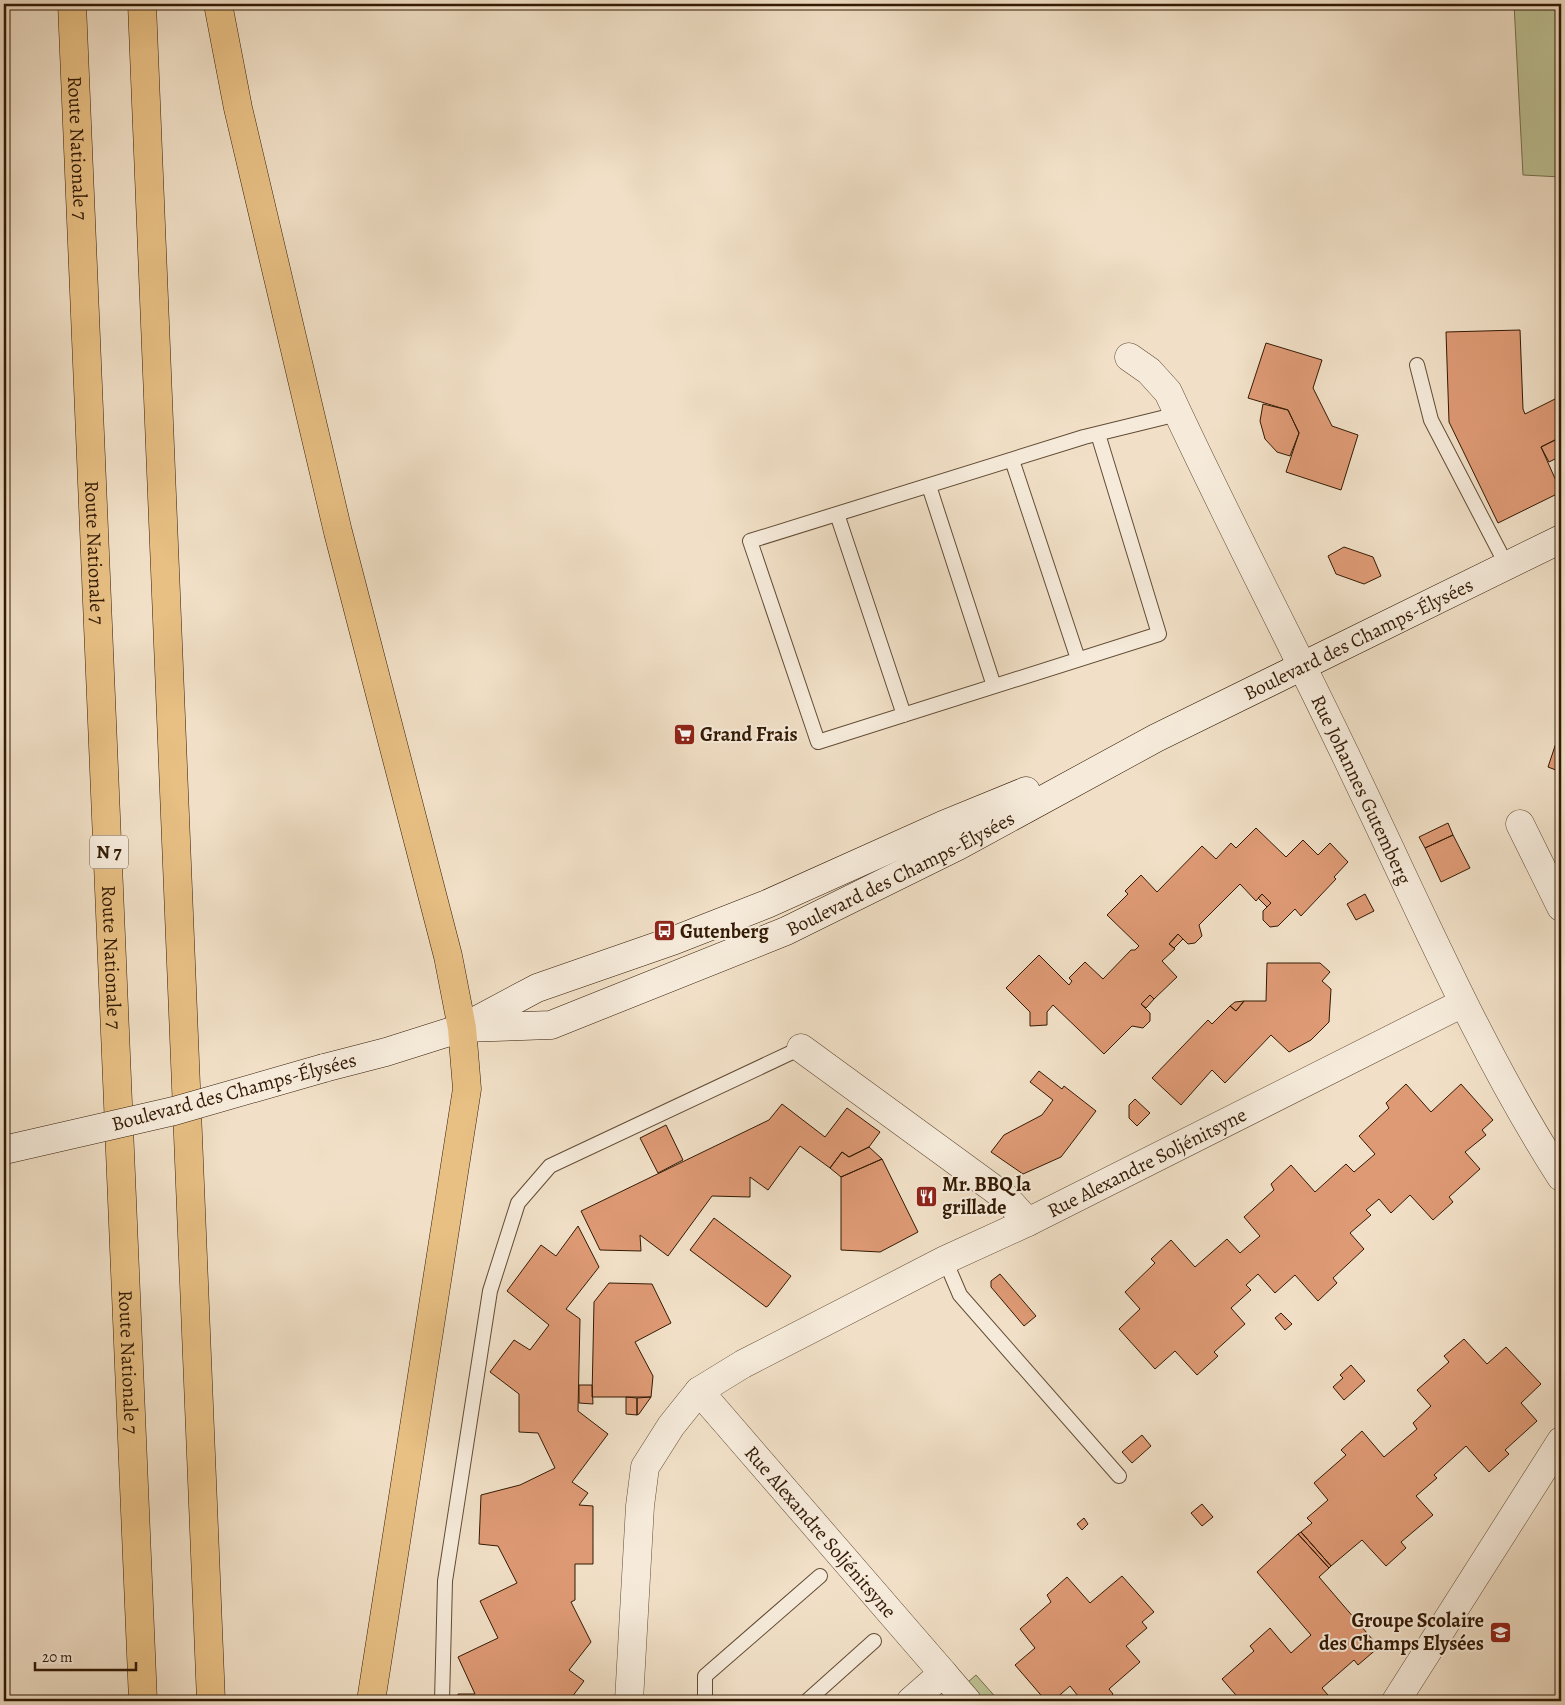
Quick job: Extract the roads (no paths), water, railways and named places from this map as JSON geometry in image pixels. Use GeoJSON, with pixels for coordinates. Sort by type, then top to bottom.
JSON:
{"type":"FeatureCollection","features":[{"type":"Feature","properties":{"kind":"main road","name":"Route Nationale 7"},"geometry":{"type":"LineString","coordinates":[[72,4],[143,1701]]}},
{"type":"Feature","properties":{"kind":"main road"},"geometry":{"type":"LineString","coordinates":[[142,4],[211,1701]]}},
{"type":"Feature","properties":{"kind":"main road"},"geometry":{"type":"LineString","coordinates":[[218,4],[238,108],[336,522],[448,956],[462,1028],[467,1090],[371,1701]]}},
{"type":"Feature","properties":{"kind":"street","name":"Rue Johannes Gutemberg"},"geometry":{"type":"LineString","coordinates":[[1129,357],[1149,371],[1168,392],[1463,1003],[1542,1147],[1561,1177]]}},
{"type":"Feature","properties":{"kind":"street","name":"Boulevard des Champs-Élysées"},"geometry":{"type":"LineString","coordinates":[[462,1028],[551,1025],[786,931],[958,846],[1156,738],[1302,668],[1561,539]]}},
{"type":"Feature","properties":{"kind":"street","name":"Boulevard des Champs-Élysées"},"geometry":{"type":"LineString","coordinates":[[4,1150],[174,1111],[386,1052],[462,1028],[537,988],[675,940],[767,904],[943,825],[1156,738]]}},
{"type":"Feature","properties":{"kind":"street"},"geometry":{"type":"LineString","coordinates":[[1520,824],[1561,907]]}},
{"type":"Feature","properties":{"kind":"street","name":"Rue Alexandre Soljénitsyne"},"geometry":{"type":"LineString","coordinates":[[629,1701],[644,1467],[671,1426],[699,1391],[743,1364],[945,1260],[1028,1222],[1463,1003]]}},
{"type":"Feature","properties":{"kind":"street"},"geometry":{"type":"LineString","coordinates":[[801,1048],[1006,1197],[1028,1222]]}},
{"type":"Feature","properties":{"kind":"street","name":"Rue Alexandre Soljénitsyne"},"geometry":{"type":"LineString","coordinates":[[699,1391],[967,1701]]}},
{"type":"Feature","properties":{"kind":"street"},"geometry":{"type":"LineString","coordinates":[[1396,1701],[1561,1441]]}},
{"type":"Feature","properties":{"kind":"street"},"geometry":{"type":"LineString","coordinates":[[911,1701],[943,1673]]}},
{"type":"Feature","properties":{"kind":"lane"},"geometry":{"type":"LineString","coordinates":[[1417,366],[1431,420],[1507,566]]}},
{"type":"Feature","properties":{"kind":"lane"},"geometry":{"type":"LineString","coordinates":[[1098,434],[1159,634],[818,742],[750,541],[1098,434],[1178,414]]}},
{"type":"Feature","properties":{"kind":"lane"},"geometry":{"type":"LineString","coordinates":[[1012,460],[1078,659]]}},
{"type":"Feature","properties":{"kind":"lane"},"geometry":{"type":"LineString","coordinates":[[929,486],[994,686]]}},
{"type":"Feature","properties":{"kind":"lane"},"geometry":{"type":"LineString","coordinates":[[837,514],[904,715]]}},
{"type":"Feature","properties":{"kind":"lane"},"geometry":{"type":"LineString","coordinates":[[442,1701],[445,1581],[490,1291],[518,1203],[550,1166],[801,1048]]}},
{"type":"Feature","properties":{"kind":"lane"},"geometry":{"type":"LineString","coordinates":[[945,1260],[960,1295],[1119,1476]]}},
{"type":"Feature","properties":{"kind":"lane"},"geometry":{"type":"LineString","coordinates":[[705,1701],[705,1676],[820,1576]]}},
{"type":"Feature","properties":{"kind":"lane"},"geometry":{"type":"LineString","coordinates":[[807,1701],[874,1641]]}},
{"type":"Feature","properties":{"kind":"place","name":"Grand Frais"},"geometry":{"type":"Point","coordinates":[684,734]}},
{"type":"Feature","properties":{"kind":"place","name":"Gutenberg"},"geometry":{"type":"Point","coordinates":[664,931]}},
{"type":"Feature","properties":{"kind":"place","name":"Mr. BBQ la grillade"},"geometry":{"type":"Point","coordinates":[926,1196]}},
{"type":"Feature","properties":{"kind":"place","name":"Groupe Scolaire des Champs Elysées"},"geometry":{"type":"Point","coordinates":[1500,1632]}}]}
